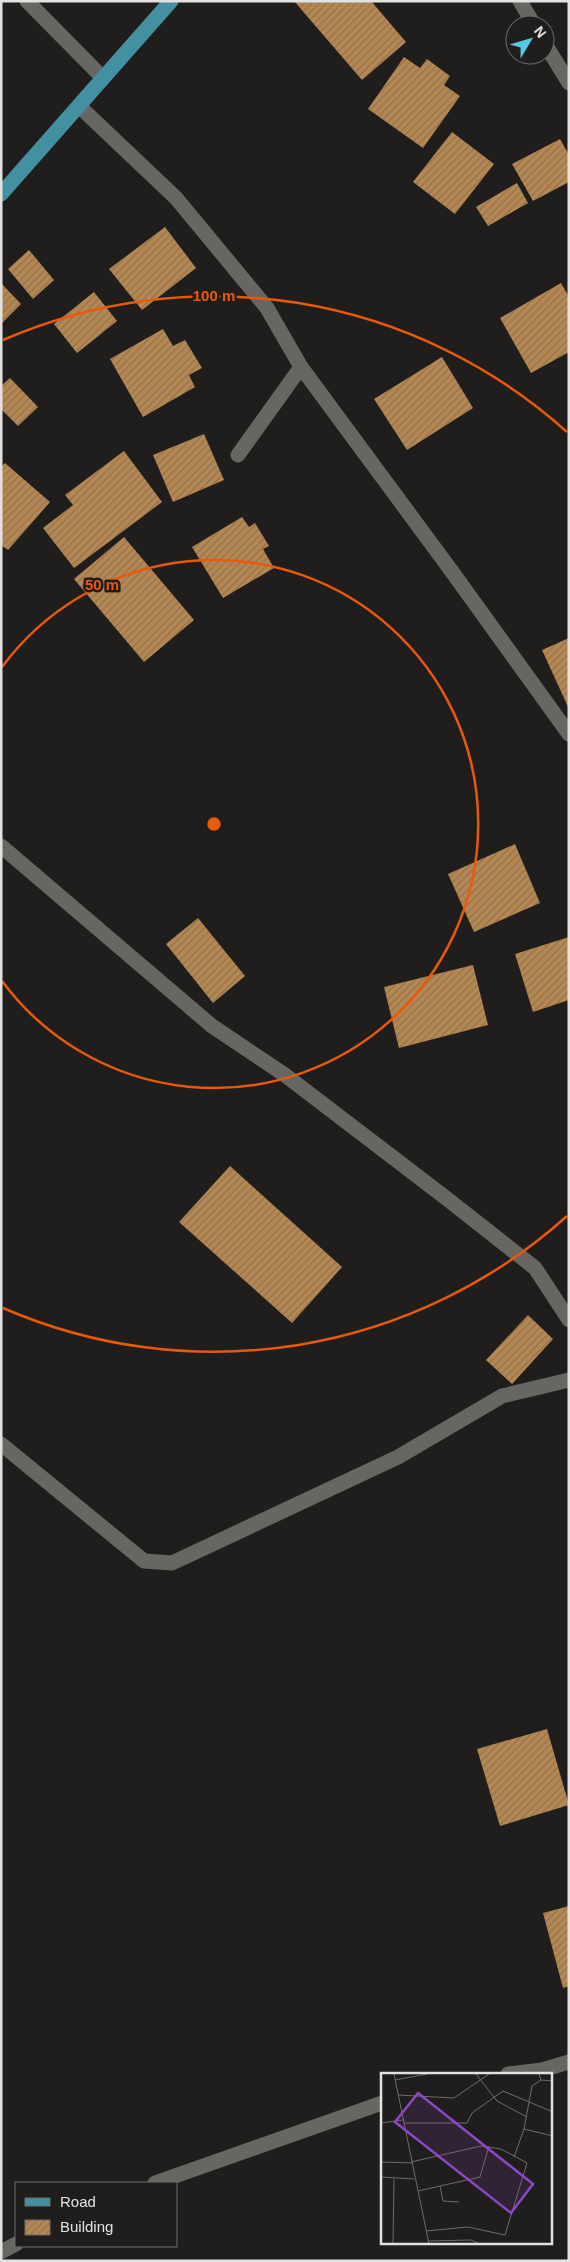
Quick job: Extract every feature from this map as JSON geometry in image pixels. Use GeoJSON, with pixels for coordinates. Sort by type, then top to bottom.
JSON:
{"type":"FeatureCollection","features":[{"type":"Feature","properties":{"kind":"main road"},"geometry":{"type":"LineString","coordinates":[[1,194],[80,107],[171,1]]}},
{"type":"Feature","properties":{"kind":"street"},"geometry":{"type":"LineString","coordinates":[[27,1],[103,78]]}},
{"type":"Feature","properties":{"kind":"street"},"geometry":{"type":"LineString","coordinates":[[520,1],[528,15]]}},
{"type":"Feature","properties":{"kind":"street"},"geometry":{"type":"LineString","coordinates":[[555,60],[569,83]]}},
{"type":"Feature","properties":{"kind":"street"},"geometry":{"type":"LineString","coordinates":[[80,107],[176,198],[267,308],[301,367],[453,572],[569,734]]}},
{"type":"Feature","properties":{"kind":"street"},"geometry":{"type":"LineString","coordinates":[[238,455],[301,367]]}},
{"type":"Feature","properties":{"kind":"street"},"geometry":{"type":"LineString","coordinates":[[1,846],[212,1026],[285,1075],[535,1268],[569,1320]]}},
{"type":"Feature","properties":{"kind":"street"},"geometry":{"type":"LineString","coordinates":[[1,1444],[144,1561],[172,1563],[398,1456],[502,1396],[569,1380]]}},
{"type":"Feature","properties":{"kind":"street"},"geometry":{"type":"LineString","coordinates":[[516,2073],[542,2070],[569,2062]]}},
{"type":"Feature","properties":{"kind":"street"},"geometry":{"type":"LineString","coordinates":[[158,2182],[381,2103]]}},
{"type":"Feature","properties":{"kind":"street"},"geometry":{"type":"LineString","coordinates":[[1,2252],[15,2245]]}},
{"type":"Feature","properties":{"kind":"building"},"geometry":{"type":"Polygon","coordinates":[[[294,1],[371,1],[406,42],[362,80],[294,1]]]}},
{"type":"Feature","properties":{"kind":"building"},"geometry":{"type":"Polygon","coordinates":[[[404,57],[420,68],[427,59],[450,76],[444,85],[460,96],[423,148],[368,109],[404,57]]]}},
{"type":"Feature","properties":{"kind":"building"},"geometry":{"type":"Polygon","coordinates":[[[452,132],[494,164],[455,214],[413,182],[452,132]]]}},
{"type":"Feature","properties":{"kind":"building"},"geometry":{"type":"Polygon","coordinates":[[[560,139],[569,155],[569,182],[533,201],[512,164],[560,139]]]}},
{"type":"Feature","properties":{"kind":"building"},"geometry":{"type":"Polygon","coordinates":[[[517,183],[528,203],[488,226],[476,207],[517,183]]]}},
{"type":"Feature","properties":{"kind":"building"},"geometry":{"type":"Polygon","coordinates":[[[165,227],[196,268],[142,310],[109,269],[165,227]]]}},
{"type":"Feature","properties":{"kind":"building"},"geometry":{"type":"Polygon","coordinates":[[[29,250],[54,280],[33,299],[8,269],[29,250]]]}},
{"type":"Feature","properties":{"kind":"building"},"geometry":{"type":"Polygon","coordinates":[[[1,283],[21,304],[1,324],[1,283]]]}},
{"type":"Feature","properties":{"kind":"building"},"geometry":{"type":"Polygon","coordinates":[[[561,283],[569,297],[569,352],[531,373],[500,318],[561,283]]]}},
{"type":"Feature","properties":{"kind":"building"},"geometry":{"type":"Polygon","coordinates":[[[94,292],[117,321],[77,353],[54,324],[94,292]]]}},
{"type":"Feature","properties":{"kind":"building"},"geometry":{"type":"Polygon","coordinates":[[[163,329],[173,346],[185,340],[202,368],[189,375],[195,387],[143,417],[110,359],[163,329]]]}},
{"type":"Feature","properties":{"kind":"building"},"geometry":{"type":"Polygon","coordinates":[[[442,357],[473,408],[407,450],[374,399],[442,357]]]}},
{"type":"Feature","properties":{"kind":"building"},"geometry":{"type":"Polygon","coordinates":[[[10,378],[38,407],[18,426],[1,409],[1,386],[10,378]]]}},
{"type":"Feature","properties":{"kind":"building"},"geometry":{"type":"Polygon","coordinates":[[[204,434],[224,480],[173,502],[153,455],[204,434]]]}},
{"type":"Feature","properties":{"kind":"building"},"geometry":{"type":"Polygon","coordinates":[[[124,451],[162,502],[74,568],[43,528],[73,505],[65,495],[124,451]]]}},
{"type":"Feature","properties":{"kind":"building"},"geometry":{"type":"Polygon","coordinates":[[[5,463],[50,502],[8,550],[1,545],[1,467],[5,463]]]}},
{"type":"Feature","properties":{"kind":"building"},"geometry":{"type":"Polygon","coordinates":[[[242,517],[249,527],[255,523],[269,546],[263,549],[274,568],[223,598],[192,547],[242,517]]]}},
{"type":"Feature","properties":{"kind":"building"},"geometry":{"type":"Polygon","coordinates":[[[124,537],[194,620],[144,662],[74,579],[124,537]]]}},
{"type":"Feature","properties":{"kind":"building"},"geometry":{"type":"Polygon","coordinates":[[[569,638],[569,709],[542,650],[569,638]]]}},
{"type":"Feature","properties":{"kind":"building"},"geometry":{"type":"Polygon","coordinates":[[[515,844],[540,903],[474,932],[448,874],[515,844]]]}},
{"type":"Feature","properties":{"kind":"building"},"geometry":{"type":"Polygon","coordinates":[[[198,918],[245,976],[213,1003],[166,944],[198,918]]]}},
{"type":"Feature","properties":{"kind":"building"},"geometry":{"type":"Polygon","coordinates":[[[569,937],[569,1000],[533,1012],[515,954],[569,937]]]}},
{"type":"Feature","properties":{"kind":"building"},"geometry":{"type":"Polygon","coordinates":[[[473,965],[488,1025],[399,1048],[384,987],[473,965]]]}},
{"type":"Feature","properties":{"kind":"building"},"geometry":{"type":"Polygon","coordinates":[[[230,1166],[342,1267],[292,1323],[179,1222],[230,1166]]]}},
{"type":"Feature","properties":{"kind":"building"},"geometry":{"type":"Polygon","coordinates":[[[528,1315],[553,1339],[512,1384],[486,1360],[528,1315]]]}},
{"type":"Feature","properties":{"kind":"building"},"geometry":{"type":"Polygon","coordinates":[[[547,1729],[569,1805],[500,1826],[477,1749],[547,1729]]]}},
{"type":"Feature","properties":{"kind":"building"},"geometry":{"type":"Polygon","coordinates":[[[569,1906],[569,1986],[563,1988],[543,1913],[569,1906]]]}}]}
